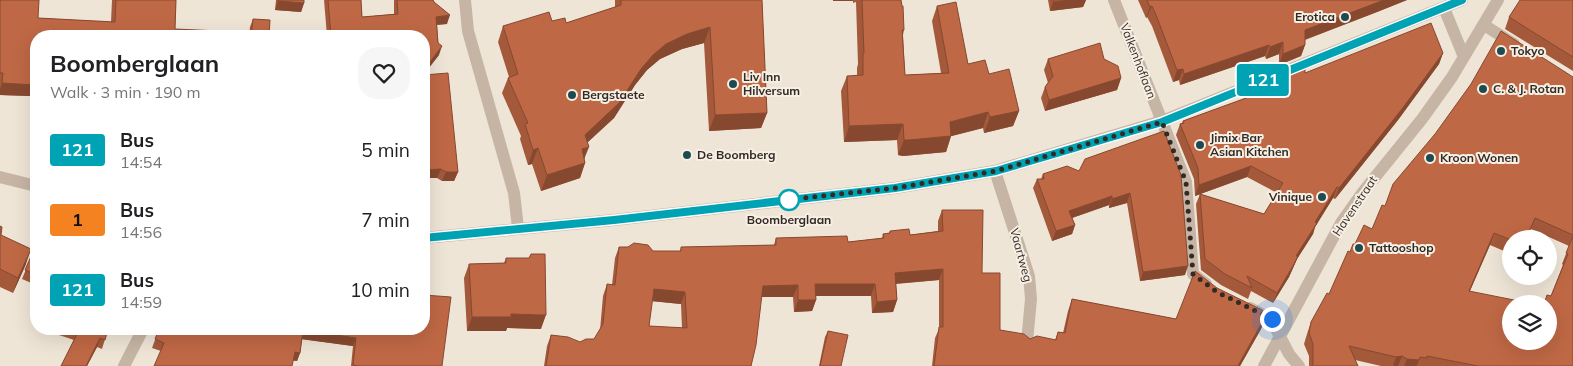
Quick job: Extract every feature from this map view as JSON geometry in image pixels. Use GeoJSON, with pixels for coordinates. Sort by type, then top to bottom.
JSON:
{"type":"FeatureCollection","features":[{"type":"Feature","properties":{"kind":"street"},"geometry":{"type":"LineString","coordinates":[[465,0],[468,31],[514,193],[518,228]]}},
{"type":"Feature","properties":{"kind":"street","name":"Valkenhoflaan"},"geometry":{"type":"LineString","coordinates":[[1114,0],[1186,182],[1193,274],[1217,292]]}},
{"type":"Feature","properties":{"kind":"street"},"geometry":{"type":"LineString","coordinates":[[430,237],[614,220],[895,188],[996,171],[1162,122],[1462,0]]}},
{"type":"Feature","properties":{"kind":"street","name":"Havenstraat"},"geometry":{"type":"LineString","coordinates":[[1264,366],[1341,223],[1373,179],[1422,119],[1464,57],[1489,28],[1498,0]]}},
{"type":"Feature","properties":{"kind":"street"},"geometry":{"type":"LineString","coordinates":[[1444,8],[1464,57]]}},
{"type":"Feature","properties":{"kind":"street"},"geometry":{"type":"LineString","coordinates":[[1489,28],[1525,51]]}},
{"type":"Feature","properties":{"kind":"street","name":"Vaartweg"},"geometry":{"type":"LineString","coordinates":[[996,171],[1029,276],[1031,299],[1027,342]]}},
{"type":"Feature","properties":{"kind":"street"},"geometry":{"type":"LineString","coordinates":[[0,177],[30,184]]}},
{"type":"Feature","properties":{"kind":"street"},"geometry":{"type":"LineString","coordinates":[[1240,304],[1272,319],[1290,354],[1299,366]]}},
{"type":"Feature","properties":{"kind":"street"},"geometry":{"type":"LineString","coordinates":[[124,366],[140,335]]}},
{"type":"Feature","properties":{"kind":"building"},"geometry":{"type":"Polygon","coordinates":[[[0,0],[39,0],[38,18],[115,22],[116,0],[176,0],[175,29],[197,30],[30,30],[30,85],[2,83],[3,73],[0,73],[0,0]]]}},
{"type":"Feature","properties":{"kind":"building"},"geometry":{"type":"Polygon","coordinates":[[[304,0],[304,3],[278,1],[304,0]]]}},
{"type":"Feature","properties":{"kind":"building"},"geometry":{"type":"Polygon","coordinates":[[[328,0],[361,0],[362,17],[398,14],[397,0],[433,0],[450,15],[436,17],[438,43],[442,46],[430,62],[430,30],[330,30],[328,0]]]}},
{"type":"Feature","properties":{"kind":"building","name":"Bergstaete"},"geometry":{"type":"Polygon","coordinates":[[[621,0],[762,0],[767,113],[715,115],[710,27],[687,34],[666,44],[653,55],[641,69],[619,103],[585,135],[589,147],[582,149],[585,163],[547,175],[538,148],[533,150],[525,124],[528,123],[508,78],[518,74],[503,26],[549,12],[552,21],[565,18],[566,23],[621,5],[621,0]]]}},
{"type":"Feature","properties":{"kind":"building"},"geometry":{"type":"Polygon","coordinates":[[[862,0],[901,0],[903,6],[904,30],[902,30],[905,75],[949,73],[937,6],[956,2],[968,64],[985,60],[989,74],[1009,69],[1019,111],[990,117],[988,112],[950,122],[951,136],[909,140],[904,140],[903,124],[849,126],[847,76],[863,75],[862,0]]]}},
{"type":"Feature","properties":{"kind":"building"},"geometry":{"type":"Polygon","coordinates":[[[1053,0],[1071,0],[1053,2],[1053,0]]]}},
{"type":"Feature","properties":{"kind":"building"},"geometry":{"type":"Polygon","coordinates":[[[1147,0],[1384,0],[1305,30],[1305,45],[1283,54],[1283,42],[1184,74],[1183,69],[1177,70],[1156,15],[1147,0]]]}},
{"type":"Feature","properties":{"kind":"building"},"geometry":{"type":"Polygon","coordinates":[[[1520,0],[1573,0],[1573,57],[1509,17],[1520,0]]]}},
{"type":"Feature","properties":{"kind":"building"},"geometry":{"type":"Polygon","coordinates":[[[253,19],[270,20],[269,30],[252,30],[253,19]]]}},
{"type":"Feature","properties":{"kind":"building"},"geometry":{"type":"Polygon","coordinates":[[[1431,23],[1443,53],[1402,109],[1339,188],[1337,187],[1315,222],[1317,223],[1296,256],[1298,256],[1277,293],[1247,276],[1252,288],[1225,274],[1205,259],[1200,194],[1264,214],[1283,183],[1251,166],[1199,185],[1198,168],[1180,124],[1184,123],[1183,121],[1268,90],[1283,79],[1283,72],[1305,63],[1305,73],[1431,23]]]}},
{"type":"Feature","properties":{"kind":"building"},"geometry":{"type":"Polygon","coordinates":[[[1501,31],[1573,77],[1573,235],[1535,218],[1530,230],[1502,230],[1502,236],[1494,233],[1469,291],[1502,298],[1502,350],[1557,350],[1557,295],[1551,295],[1557,285],[1573,236],[1573,366],[1478,366],[1427,356],[1427,358],[1420,357],[1419,360],[1407,359],[1402,356],[1396,357],[1349,346],[1358,366],[1313,366],[1313,344],[1309,333],[1311,322],[1327,293],[1329,294],[1348,251],[1350,252],[1353,244],[1355,244],[1364,225],[1372,229],[1382,205],[1385,206],[1393,184],[1435,134],[1471,84],[1501,31]]]}},
{"type":"Feature","properties":{"kind":"building"},"geometry":{"type":"Polygon","coordinates":[[[1100,43],[1104,59],[1118,66],[1121,78],[1049,100],[1045,87],[1053,76],[1048,59],[1100,43]]]}},
{"type":"Feature","properties":{"kind":"building"},"geometry":{"type":"Polygon","coordinates":[[[448,73],[458,172],[446,172],[441,169],[430,170],[430,74],[448,73]]]}},
{"type":"Feature","properties":{"kind":"building"},"geometry":{"type":"Polygon","coordinates":[[[1164,131],[1181,175],[1188,266],[1143,272],[1130,193],[1112,199],[1112,196],[1069,211],[1075,225],[1056,231],[1037,179],[1044,179],[1043,174],[1067,166],[1079,171],[1085,159],[1164,131]]]}},
{"type":"Feature","properties":{"kind":"building"},"geometry":{"type":"Polygon","coordinates":[[[942,210],[983,210],[982,273],[1000,273],[1000,330],[1024,334],[1030,339],[1037,336],[1056,340],[1058,332],[1065,333],[1072,299],[1176,319],[1195,271],[1217,288],[1262,310],[1265,317],[1238,366],[934,366],[939,327],[943,327],[943,269],[895,273],[897,300],[877,302],[875,284],[815,284],[816,300],[798,300],[798,285],[763,286],[756,345],[751,366],[546,366],[551,335],[568,337],[580,342],[586,339],[594,339],[603,324],[607,284],[615,285],[619,247],[628,247],[634,243],[648,245],[653,251],[681,251],[681,247],[776,245],[776,238],[847,236],[848,242],[884,238],[883,234],[890,233],[890,231],[909,229],[910,235],[943,231],[942,210]],[[654,289],[649,326],[687,328],[685,292],[654,289]]]}},
{"type":"Feature","properties":{"kind":"building"},"geometry":{"type":"Polygon","coordinates":[[[0,226],[2,227],[1,235],[30,249],[30,251],[18,278],[0,269],[0,226]]]}},
{"type":"Feature","properties":{"kind":"building"},"geometry":{"type":"Polygon","coordinates":[[[531,254],[545,254],[546,315],[511,314],[511,317],[472,317],[469,264],[506,263],[506,258],[529,258],[531,254]]]}},
{"type":"Feature","properties":{"kind":"building"},"geometry":{"type":"Polygon","coordinates":[[[30,259],[30,272],[25,270],[30,259]]]}},
{"type":"Feature","properties":{"kind":"building"},"geometry":{"type":"Polygon","coordinates":[[[430,295],[451,297],[442,366],[353,365],[356,338],[336,335],[430,335],[430,295]]]}},
{"type":"Feature","properties":{"kind":"building"},"geometry":{"type":"Polygon","coordinates":[[[828,331],[848,335],[841,366],[820,366],[828,331]]]}},
{"type":"Feature","properties":{"kind":"building"},"geometry":{"type":"Polygon","coordinates":[[[76,335],[106,335],[105,340],[100,338],[86,366],[61,366],[76,335]]]}},
{"type":"Feature","properties":{"kind":"building"},"geometry":{"type":"Polygon","coordinates":[[[157,335],[302,335],[300,353],[295,352],[292,366],[154,366],[164,343],[155,339],[157,335]]]}},
{"type":"Feature","properties":{"kind":"bus line","name":"121"},"geometry":{"type":"LineString","coordinates":[[430,237],[614,220],[895,188],[996,171],[1162,122],[1462,0]]}},
{"type":"Feature","properties":{"kind":"place","name":"Erotica"},"geometry":{"type":"Point","coordinates":[1345,17]}},
{"type":"Feature","properties":{"kind":"place","name":"Tokyo"},"geometry":{"type":"Point","coordinates":[1501,51]}},
{"type":"Feature","properties":{"kind":"place","name":"Liv Inn Hilversum"},"geometry":{"type":"Point","coordinates":[733,84]}},
{"type":"Feature","properties":{"kind":"place","name":"C. & J. Rotan"},"geometry":{"type":"Point","coordinates":[1483,89]}},
{"type":"Feature","properties":{"kind":"place","name":"Bergstaete"},"geometry":{"type":"Point","coordinates":[572,95]}},
{"type":"Feature","properties":{"kind":"place","name":"Jimix Bar Asian Kitchen"},"geometry":{"type":"Point","coordinates":[1200,145]}},
{"type":"Feature","properties":{"kind":"place","name":"De Boomberg"},"geometry":{"type":"Point","coordinates":[687,155]}},
{"type":"Feature","properties":{"kind":"place","name":"Kroon Wonen"},"geometry":{"type":"Point","coordinates":[1430,158]}},
{"type":"Feature","properties":{"kind":"place","name":"Vinique"},"geometry":{"type":"Point","coordinates":[1322,197]}},
{"type":"Feature","properties":{"kind":"place","name":"Boomberglaan"},"geometry":{"type":"Point","coordinates":[789,200]}},
{"type":"Feature","properties":{"kind":"place","name":"Tattooshop"},"geometry":{"type":"Point","coordinates":[1359,248]}},
{"type":"Feature","properties":{"kind":"route"},"geometry":{"type":"LineString","coordinates":[[789,200],[784,200],[895,188],[996,171],[1162,122],[1186,182],[1193,274],[1217,292],[1272,319]]}}]}
